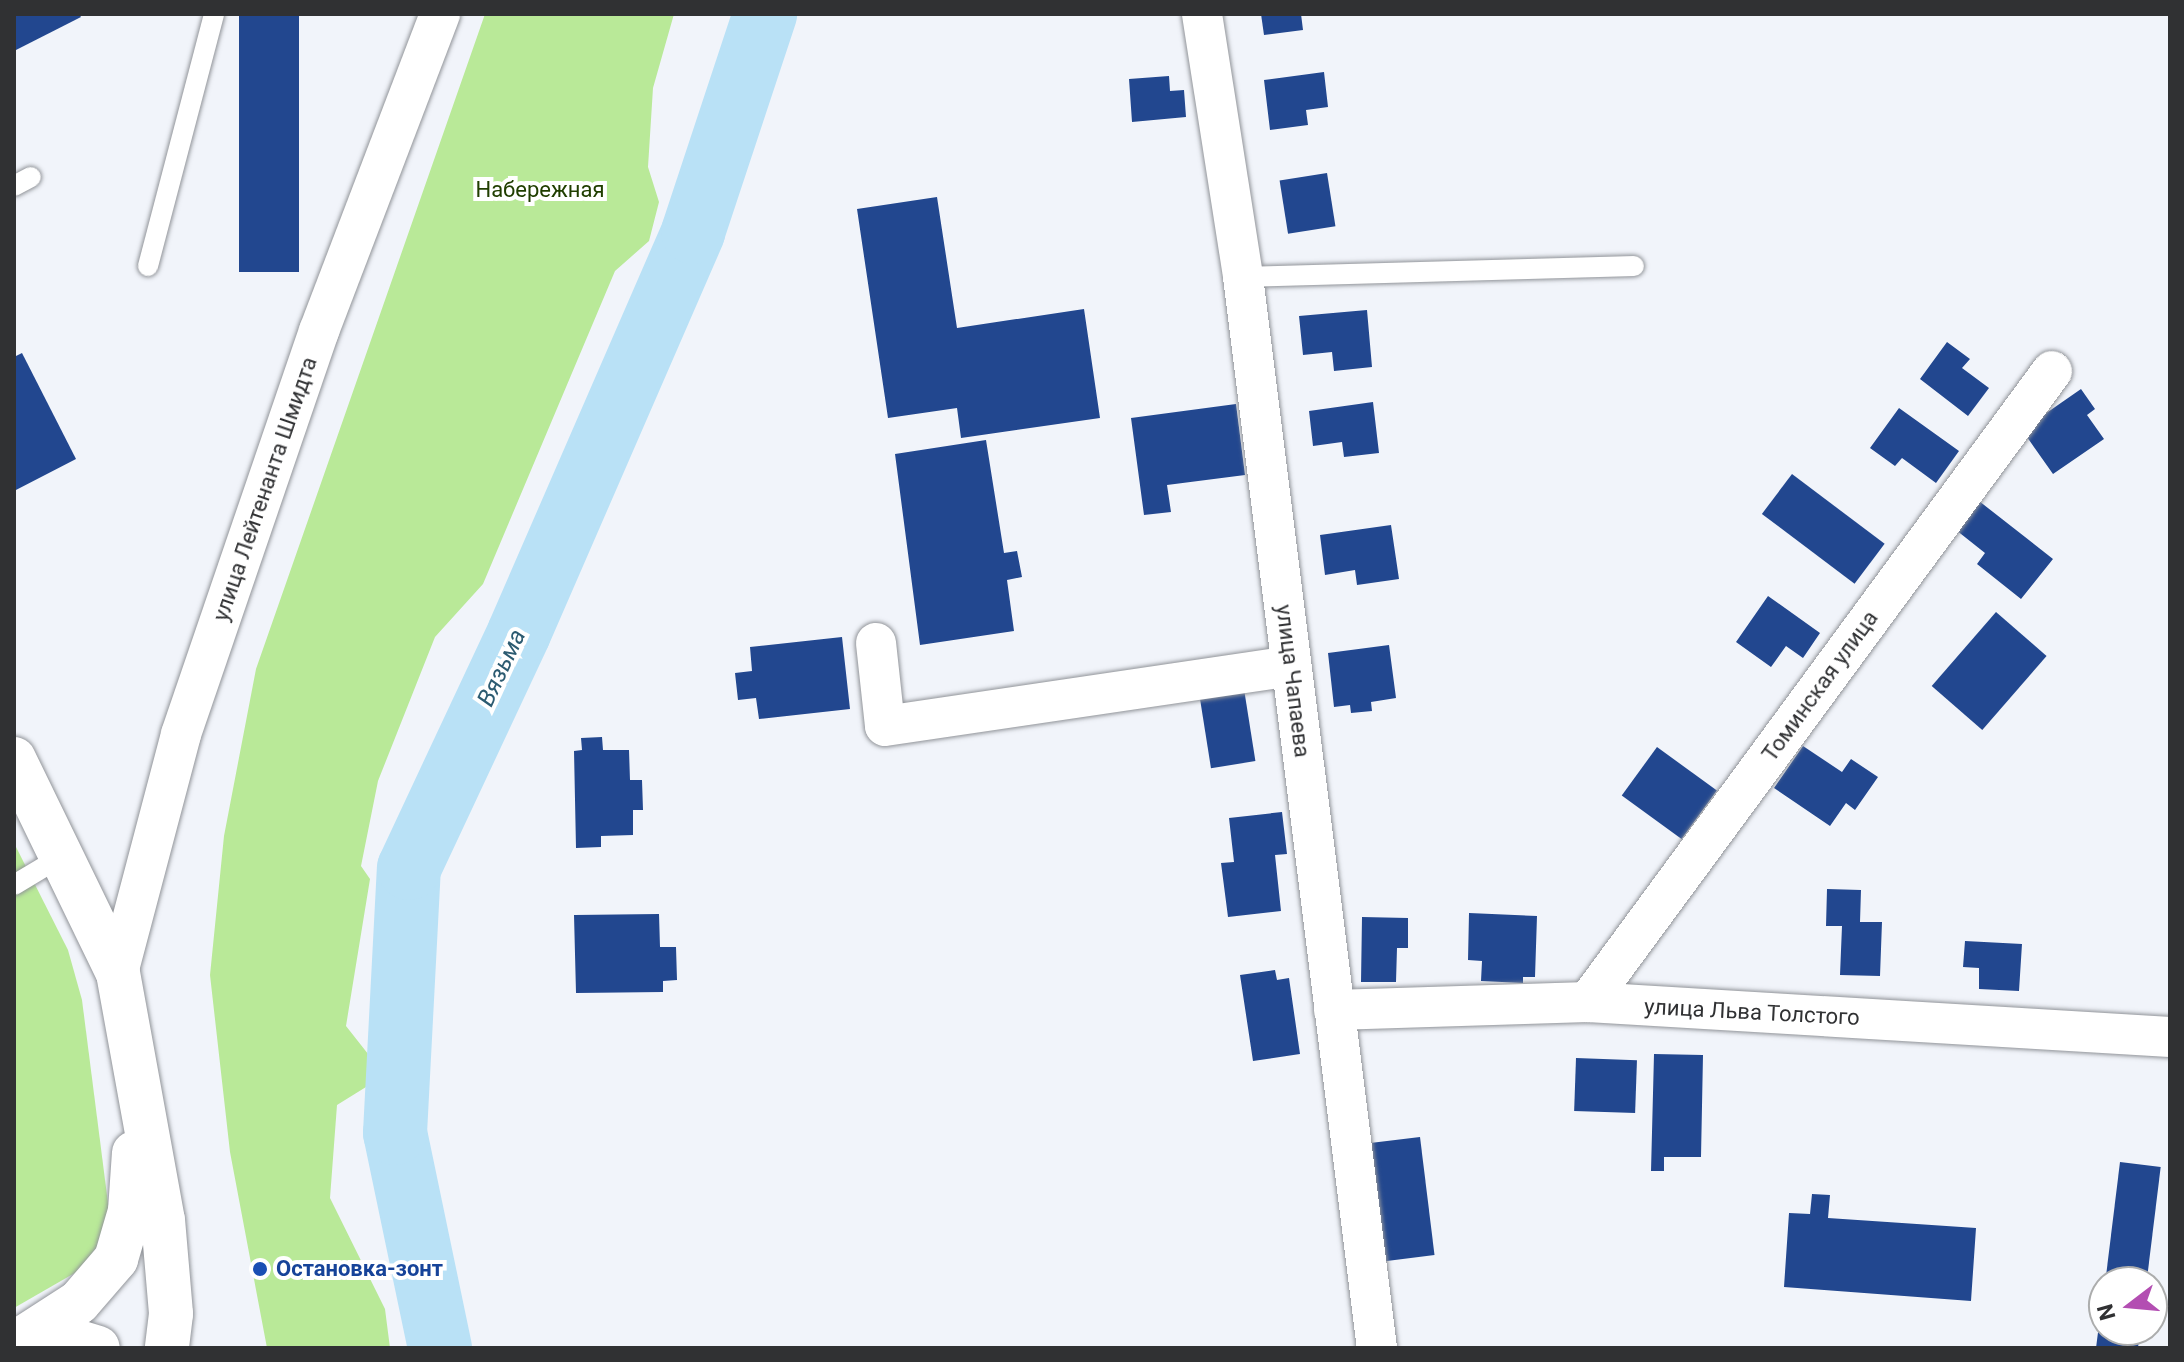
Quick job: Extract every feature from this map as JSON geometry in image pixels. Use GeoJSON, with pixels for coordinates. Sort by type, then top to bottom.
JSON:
{"type":"FeatureCollection","features":[{"type":"Feature","properties":{"kind":"main road"},"geometry":{"type":"LineString","coordinates":[[14,759],[64,855],[118,973],[163,1220],[171,1314],[167,1348]]}},
{"type":"Feature","properties":{"kind":"main road"},"geometry":{"type":"LineString","coordinates":[[18,1342],[79,1302],[116,1259],[130,1211],[139,1087]]}},
{"type":"Feature","properties":{"kind":"main road"},"geometry":{"type":"LineString","coordinates":[[18,1342],[69,1339],[98,1348]]}},
{"type":"Feature","properties":{"kind":"street","name":"улица Лейтенанта Шмидта"},"geometry":{"type":"LineString","coordinates":[[118,973],[181,734],[319,331],[440,14]]}},
{"type":"Feature","properties":{"kind":"street","name":"улица Чапаева"},"geometry":{"type":"LineString","coordinates":[[1202,14],[1243,277],[1377,1348]]}},
{"type":"Feature","properties":{"kind":"street","name":"Томинская улица"},"geometry":{"type":"LineString","coordinates":[[1588,1002],[2052,371]]}},
{"type":"Feature","properties":{"kind":"street"},"geometry":{"type":"LineString","coordinates":[[876,643],[885,726],[1291,666]]}},
{"type":"Feature","properties":{"kind":"street","name":"улица Льва Толстого"},"geometry":{"type":"LineString","coordinates":[[1334,1010],[1588,1002],[2170,1037]]}},
{"type":"Feature","properties":{"kind":"lane"},"geometry":{"type":"LineString","coordinates":[[148,266],[214,14]]}},
{"type":"Feature","properties":{"kind":"lane"},"geometry":{"type":"LineString","coordinates":[[1243,277],[1634,266]]}},
{"type":"Feature","properties":{"kind":"lane"},"geometry":{"type":"LineString","coordinates":[[14,885],[64,855]]}},
{"type":"Feature","properties":{"kind":"green space","name":"Набережная"},"geometry":{"type":"Polygon","coordinates":[[[485,14],[674,14],[653,88],[648,167],[659,202],[649,241],[615,271],[483,584],[435,637],[378,781],[361,866],[370,879],[346,1026],[372,1059],[366,1087],[337,1105],[330,1198],[385,1309],[390,1348],[267,1348],[230,1152],[210,975],[224,836],[256,669],[485,14]]]}},
{"type":"Feature","properties":{"kind":"green space"},"geometry":{"type":"Polygon","coordinates":[[[14,843],[68,950],[82,1000],[109,1211],[98,1245],[80,1270],[14,1308],[14,843]]]}},
{"type":"Feature","properties":{"kind":"building"},"geometry":{"type":"Polygon","coordinates":[[[14,14],[79,14],[81,17],[14,51],[14,14]]]}},
{"type":"Feature","properties":{"kind":"building"},"geometry":{"type":"Polygon","coordinates":[[[239,14],[299,14],[299,272],[239,272],[239,14]]]}},
{"type":"Feature","properties":{"kind":"building"},"geometry":{"type":"Polygon","coordinates":[[[1261,14],[1301,14],[1303,30],[1264,35],[1261,14]]]}},
{"type":"Feature","properties":{"kind":"building"},"geometry":{"type":"Polygon","coordinates":[[[1324,72],[1328,107],[1306,110],[1308,125],[1270,130],[1264,80],[1324,72]]]}},
{"type":"Feature","properties":{"kind":"building"},"geometry":{"type":"Polygon","coordinates":[[[1169,76],[1170,91],[1184,90],[1186,117],[1132,122],[1129,79],[1169,76]]]}},
{"type":"Feature","properties":{"kind":"building"},"geometry":{"type":"Polygon","coordinates":[[[1327,173],[1335,226],[1288,234],[1280,181],[1327,173]]]}},
{"type":"Feature","properties":{"kind":"building"},"geometry":{"type":"Polygon","coordinates":[[[937,197],[957,328],[1084,309],[1100,418],[961,438],[957,408],[888,418],[857,209],[937,197]]]}},
{"type":"Feature","properties":{"kind":"building"},"geometry":{"type":"Polygon","coordinates":[[[1367,310],[1372,367],[1334,371],[1332,352],[1303,355],[1299,316],[1367,310]]]}},
{"type":"Feature","properties":{"kind":"building"},"geometry":{"type":"Polygon","coordinates":[[[1947,342],[1970,359],[1962,368],[1989,388],[1968,416],[1920,379],[1947,342]]]}},
{"type":"Feature","properties":{"kind":"building"},"geometry":{"type":"Polygon","coordinates":[[[22,353],[76,459],[14,491],[14,357],[22,353]]]}},
{"type":"Feature","properties":{"kind":"building"},"geometry":{"type":"Polygon","coordinates":[[[2081,389],[2095,409],[2087,415],[2104,439],[2053,474],[2022,430],[2081,389]]]}},
{"type":"Feature","properties":{"kind":"building"},"geometry":{"type":"Polygon","coordinates":[[[1373,402],[1379,453],[1344,457],[1342,442],[1313,446],[1309,411],[1373,402]]]}},
{"type":"Feature","properties":{"kind":"building"},"geometry":{"type":"Polygon","coordinates":[[[1236,404],[1245,475],[1167,485],[1171,512],[1144,515],[1131,418],[1236,404]]]}},
{"type":"Feature","properties":{"kind":"building"},"geometry":{"type":"Polygon","coordinates":[[[1899,408],[1959,451],[1936,483],[1902,458],[1895,466],[1870,448],[1899,408]]]}},
{"type":"Feature","properties":{"kind":"building"},"geometry":{"type":"Polygon","coordinates":[[[986,440],[1004,553],[1017,551],[1022,577],[1007,580],[1014,631],[920,645],[895,454],[986,440]]]}},
{"type":"Feature","properties":{"kind":"building"},"geometry":{"type":"Polygon","coordinates":[[[1792,474],[1885,544],[1855,584],[1762,514],[1792,474]]]}},
{"type":"Feature","properties":{"kind":"building"},"geometry":{"type":"Polygon","coordinates":[[[1979,501],[2053,559],[2021,599],[1977,564],[1985,553],[1956,530],[1979,501]]]}},
{"type":"Feature","properties":{"kind":"building"},"geometry":{"type":"Polygon","coordinates":[[[1391,525],[1399,579],[1357,585],[1355,570],[1325,575],[1320,535],[1391,525]]]}},
{"type":"Feature","properties":{"kind":"building"},"geometry":{"type":"Polygon","coordinates":[[[1768,596],[1820,633],[1803,658],[1786,646],[1771,667],[1736,642],[1768,596]]]}},
{"type":"Feature","properties":{"kind":"building"},"geometry":{"type":"Polygon","coordinates":[[[1996,612],[2047,656],[1982,730],[1932,686],[1996,612]]]}},
{"type":"Feature","properties":{"kind":"building"},"geometry":{"type":"Polygon","coordinates":[[[842,637],[850,709],[759,719],[756,698],[738,700],[735,673],[752,671],[750,647],[842,637]]]}},
{"type":"Feature","properties":{"kind":"building"},"geometry":{"type":"Polygon","coordinates":[[[1389,645],[1396,698],[1371,702],[1372,711],[1351,713],[1350,705],[1334,707],[1328,653],[1389,645]]]}},
{"type":"Feature","properties":{"kind":"building"},"geometry":{"type":"Polygon","coordinates":[[[1244,689],[1255,761],[1211,768],[1200,696],[1244,689]]]}},
{"type":"Feature","properties":{"kind":"building"},"geometry":{"type":"Polygon","coordinates":[[[602,737],[603,750],[629,750],[630,780],[642,780],[643,810],[633,810],[633,835],[601,836],[601,847],[576,848],[574,751],[582,750],[581,738],[602,737]]]}},
{"type":"Feature","properties":{"kind":"building"},"geometry":{"type":"Polygon","coordinates":[[[1803,746],[1842,772],[1851,759],[1878,777],[1855,810],[1846,803],[1830,826],[1774,788],[1803,746]]]}},
{"type":"Feature","properties":{"kind":"building"},"geometry":{"type":"Polygon","coordinates":[[[1657,747],[1717,790],[1682,839],[1622,796],[1657,747]]]}},
{"type":"Feature","properties":{"kind":"building"},"geometry":{"type":"Polygon","coordinates":[[[1282,812],[1287,854],[1275,855],[1281,911],[1228,917],[1221,863],[1234,862],[1229,818],[1282,812]]]}},
{"type":"Feature","properties":{"kind":"building"},"geometry":{"type":"Polygon","coordinates":[[[1827,889],[1861,890],[1860,922],[1882,922],[1880,976],[1840,975],[1842,926],[1826,926],[1827,889]]]}},
{"type":"Feature","properties":{"kind":"building"},"geometry":{"type":"Polygon","coordinates":[[[1469,913],[1537,916],[1535,977],[1523,977],[1523,983],[1481,981],[1482,961],[1468,960],[1469,913]]]}},
{"type":"Feature","properties":{"kind":"building"},"geometry":{"type":"Polygon","coordinates":[[[659,914],[660,947],[676,947],[677,980],[663,981],[663,992],[576,993],[574,915],[659,914]]]}},
{"type":"Feature","properties":{"kind":"building"},"geometry":{"type":"Polygon","coordinates":[[[1362,917],[1408,918],[1408,948],[1397,948],[1396,982],[1361,982],[1362,917]]]}},
{"type":"Feature","properties":{"kind":"building"},"geometry":{"type":"Polygon","coordinates":[[[1965,941],[2022,944],[2019,991],[1979,989],[1979,968],[1963,967],[1965,941]]]}},
{"type":"Feature","properties":{"kind":"building"},"geometry":{"type":"Polygon","coordinates":[[[1275,970],[1277,980],[1289,978],[1300,1054],[1253,1061],[1240,975],[1275,970]]]}},
{"type":"Feature","properties":{"kind":"building"},"geometry":{"type":"Polygon","coordinates":[[[1654,1054],[1703,1055],[1701,1157],[1664,1157],[1664,1171],[1651,1171],[1654,1054]]]}},
{"type":"Feature","properties":{"kind":"building"},"geometry":{"type":"Polygon","coordinates":[[[1576,1058],[1637,1060],[1635,1113],[1574,1111],[1576,1058]]]}},
{"type":"Feature","properties":{"kind":"building"},"geometry":{"type":"Polygon","coordinates":[[[1420,1137],[1435,1255],[1383,1261],[1368,1143],[1420,1137]]]}},
{"type":"Feature","properties":{"kind":"building"},"geometry":{"type":"Polygon","coordinates":[[[2120,1162],[2161,1167],[2149,1266],[2107,1266],[2120,1162]]]}},
{"type":"Feature","properties":{"kind":"building"},"geometry":{"type":"Polygon","coordinates":[[[1812,1194],[1830,1195],[1828,1218],[1976,1228],[1971,1301],[1784,1287],[1789,1213],[1810,1214],[1812,1194]]]}},
{"type":"Feature","properties":{"kind":"building"},"geometry":{"type":"Polygon","coordinates":[[[2096,1346],[2138,1346],[2138,1348],[2096,1346]]]}},
{"type":"Feature","properties":{"kind":"waterway","name":"Вязьма"},"geometry":{"type":"LineString","coordinates":[[440,1348],[395,1133],[409,868],[519,633],[693,232],[765,14]]}},
{"type":"Feature","properties":{"kind":"place","name":"Остановка-зонт"},"geometry":{"type":"Point","coordinates":[260,1269]}}]}
